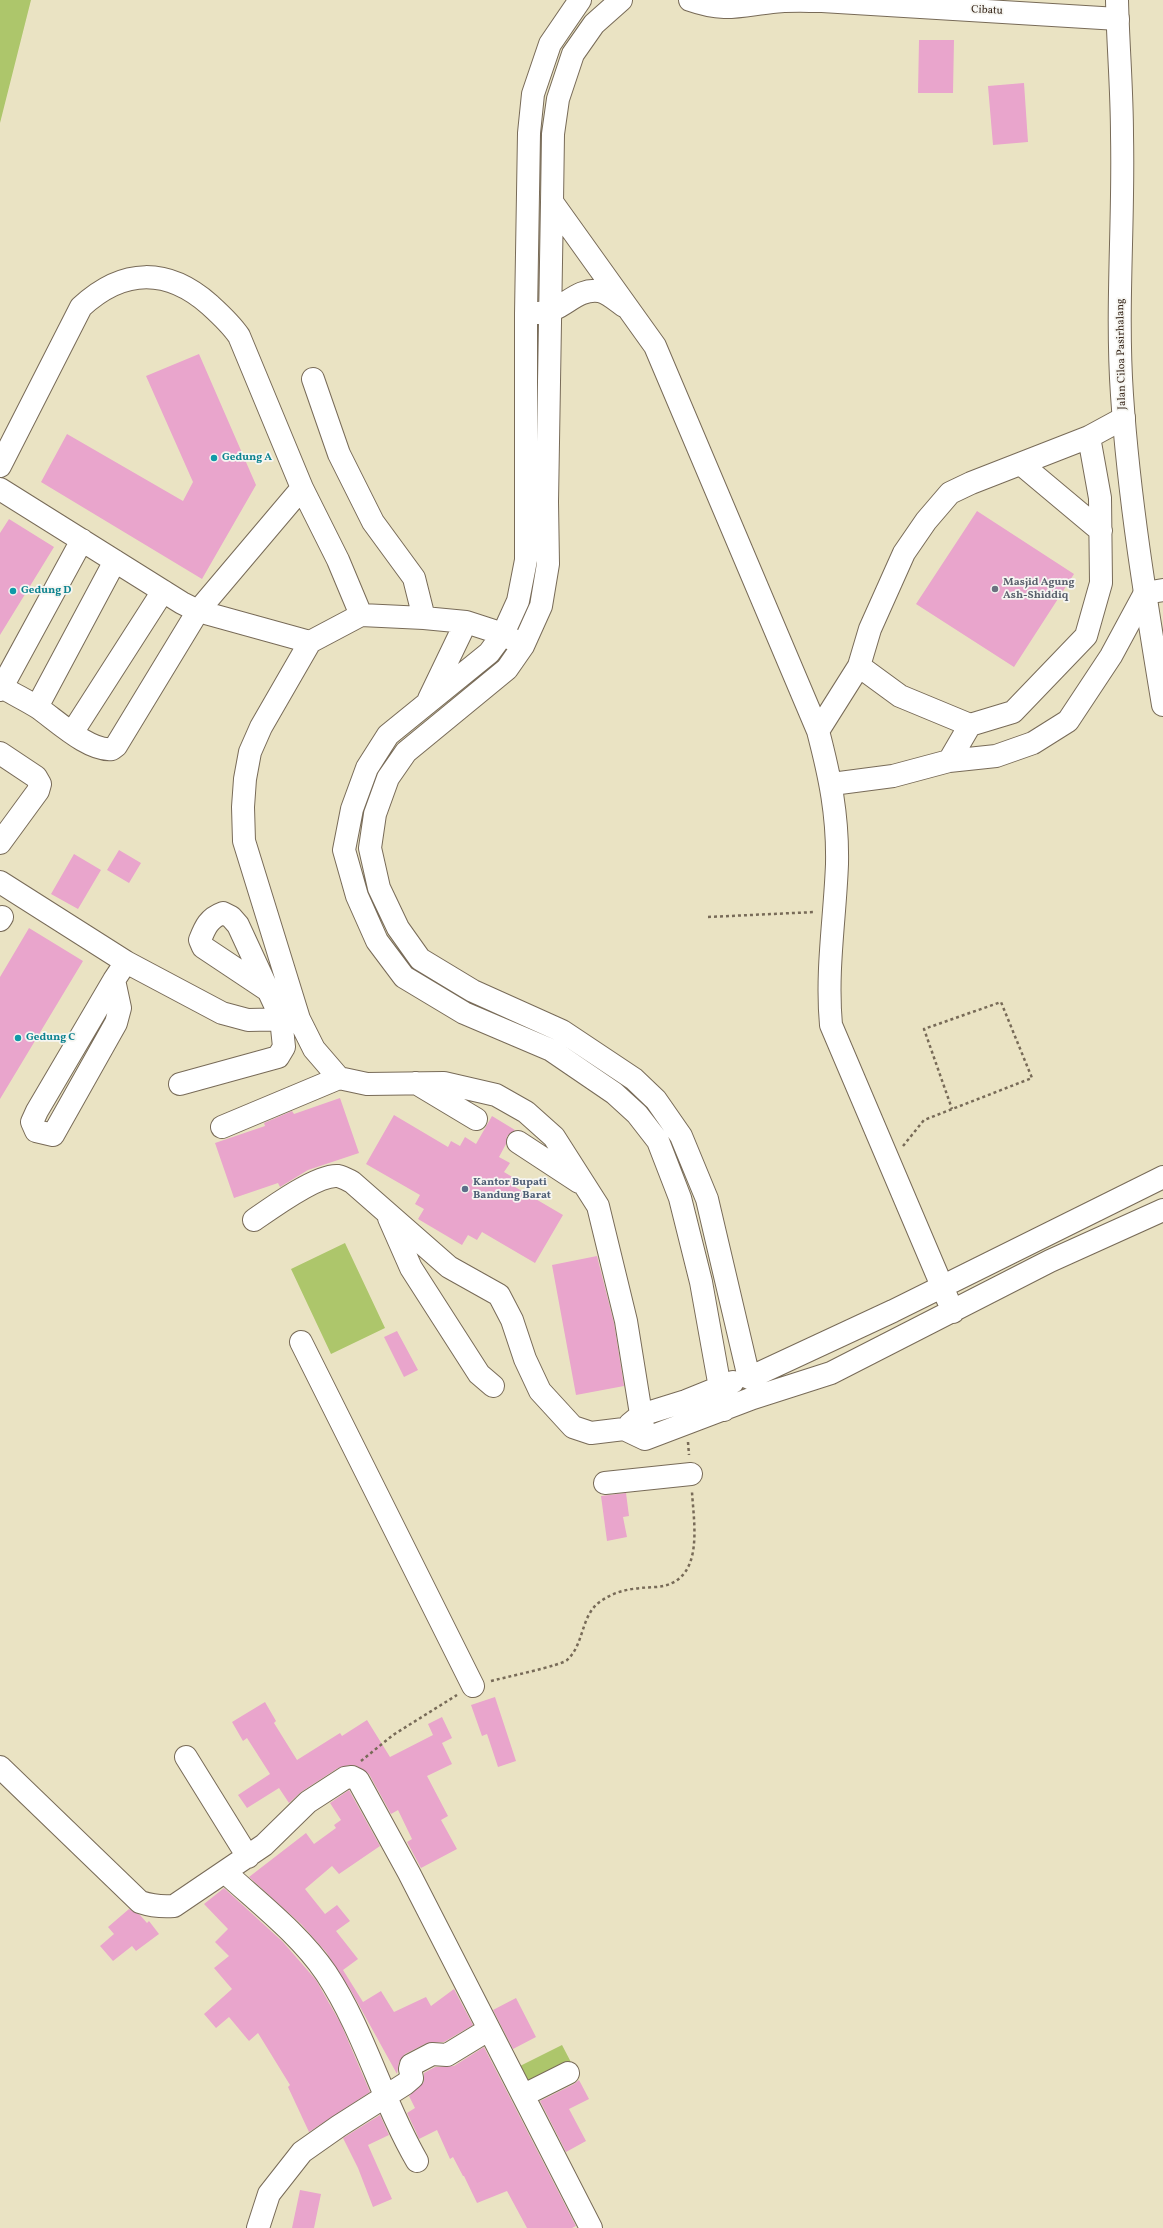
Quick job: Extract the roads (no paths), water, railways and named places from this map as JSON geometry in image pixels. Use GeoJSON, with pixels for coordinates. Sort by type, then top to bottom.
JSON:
{"type":"FeatureCollection","features":[{"type":"Feature","properties":{"kind":"street"},"geometry":{"type":"LineString","coordinates":[[580,0],[550,44],[533,94],[529,133],[526,314],[526,560],[518,601],[502,634],[489,653],[388,735],[367,768],[352,809],[344,850],[357,896],[377,941],[404,977],[464,1013],[551,1050],[614,1093],[637,1114],[658,1141],[680,1198],[701,1282],[724,1410]]}},
{"type":"Feature","properties":{"kind":"street"},"geometry":{"type":"LineString","coordinates":[[621,0],[594,24],[573,54],[558,99],[553,134],[548,564],[541,606],[523,646],[507,669],[492,683],[441,722],[406,752],[388,778],[375,814],[370,848],[379,888],[398,928],[420,959],[473,991],[562,1031],[634,1079],[656,1100],[681,1136],[707,1199],[751,1388]]}},
{"type":"Feature","properties":{"kind":"street","name":"Cibatu"},"geometry":{"type":"LineString","coordinates":[[690,0],[717,7],[740,8],[752,3],[822,0],[1117,10]]}},
{"type":"Feature","properties":{"kind":"street","name":"Jalan Ciloa Pasirhalang"},"geometry":{"type":"LineString","coordinates":[[1117,10],[1122,136],[1120,272],[1124,418],[1154,591],[1163,705]]}},
{"type":"Feature","properties":{"kind":"street"},"geometry":{"type":"LineString","coordinates":[[550,44],[573,54]]}},
{"type":"Feature","properties":{"kind":"street"},"geometry":{"type":"LineString","coordinates":[[552,202],[656,346],[818,731],[832,784],[837,863],[828,996],[831,1025],[953,1312]]}},
{"type":"Feature","properties":{"kind":"street"},"geometry":{"type":"LineString","coordinates":[[0,466],[81,307],[100,291],[124,280],[140,277],[160,277],[181,284],[199,295],[231,324],[239,336],[302,488],[338,560],[361,615]]}},
{"type":"Feature","properties":{"kind":"street"},"geometry":{"type":"LineString","coordinates":[[526,314],[550,312],[581,292],[600,291],[631,310]]}},
{"type":"Feature","properties":{"kind":"street"},"geometry":{"type":"LineString","coordinates":[[313,379],[339,454],[373,522],[414,578],[424,618]]}},
{"type":"Feature","properties":{"kind":"street"},"geometry":{"type":"LineString","coordinates":[[818,731],[859,666],[870,629],[904,554],[926,521],[950,493],[970,483],[1089,437],[1124,418]]}},
{"type":"Feature","properties":{"kind":"street"},"geometry":{"type":"LineString","coordinates":[[859,666],[900,696],[970,725],[1013,712],[1086,636],[1102,583],[1102,531],[1100,498],[1089,437]]}},
{"type":"Feature","properties":{"kind":"street"},"geometry":{"type":"LineString","coordinates":[[1020,464],[1102,531]]}},
{"type":"Feature","properties":{"kind":"street"},"geometry":{"type":"LineString","coordinates":[[82,540],[1,688],[37,707],[72,733],[106,750],[116,746],[198,611],[302,488]]}},
{"type":"Feature","properties":{"kind":"street"},"geometry":{"type":"LineString","coordinates":[[0,489],[163,591],[198,611],[310,642]]}},
{"type":"Feature","properties":{"kind":"street"},"geometry":{"type":"LineString","coordinates":[[37,707],[115,561]]}},
{"type":"Feature","properties":{"kind":"street"},"geometry":{"type":"LineString","coordinates":[[72,733],[163,591]]}},
{"type":"Feature","properties":{"kind":"street"},"geometry":{"type":"LineString","coordinates":[[832,784],[893,776],[948,760],[1003,754],[1033,743],[1068,721],[1154,591]]}},
{"type":"Feature","properties":{"kind":"street"},"geometry":{"type":"LineString","coordinates":[[180,1084],[278,1057],[284,1047],[290,1018],[244,841],[243,808],[245,779],[250,752],[261,727],[310,642],[361,615],[466,622],[502,634],[523,646]]}},
{"type":"Feature","properties":{"kind":"street"},"geometry":{"type":"LineString","coordinates":[[429,702],[429,698],[466,622]]}},
{"type":"Feature","properties":{"kind":"street"},"geometry":{"type":"LineString","coordinates":[[948,760],[970,725]]}},
{"type":"Feature","properties":{"kind":"street"},"geometry":{"type":"LineString","coordinates":[[0,753],[36,777],[40,784],[38,791],[0,843]]}},
{"type":"Feature","properties":{"kind":"street"},"geometry":{"type":"LineString","coordinates":[[0,882],[126,962],[222,1013],[248,1020],[290,1018]]}},
{"type":"Feature","properties":{"kind":"street"},"geometry":{"type":"LineString","coordinates":[[114,980],[120,1008],[116,1023],[53,1135],[36,1131],[32,1122],[37,1111],[114,980],[126,962]]}},
{"type":"Feature","properties":{"kind":"street"},"geometry":{"type":"LineString","coordinates":[[268,991],[339,1078]]}},
{"type":"Feature","properties":{"kind":"street"},"geometry":{"type":"LineString","coordinates":[[222,1127],[339,1078],[367,1084],[444,1083],[496,1095],[526,1112],[554,1137],[598,1206],[626,1321],[645,1439]]}},
{"type":"Feature","properties":{"kind":"street"},"geometry":{"type":"LineString","coordinates":[[416,1083],[476,1119]]}},
{"type":"Feature","properties":{"kind":"street"},"geometry":{"type":"LineString","coordinates":[[518,1142],[585,1186]]}},
{"type":"Feature","properties":{"kind":"street"},"geometry":{"type":"LineString","coordinates":[[254,1220],[288,1197],[324,1178],[338,1176],[352,1182],[449,1267],[499,1295],[512,1320],[525,1359],[540,1391],[574,1427],[591,1433],[624,1429],[645,1439],[724,1410],[751,1388],[943,1287],[1163,1177]]}},
{"type":"Feature","properties":{"kind":"street"},"geometry":{"type":"LineString","coordinates":[[624,1429],[641,1415],[686,1401],[720,1386],[751,1388],[831,1373],[953,1312],[1050,1261],[1163,1210]]}},
{"type":"Feature","properties":{"kind":"street"},"geometry":{"type":"LineString","coordinates":[[386,1212],[411,1268],[479,1374],[493,1386]]}},
{"type":"Feature","properties":{"kind":"street"},"geometry":{"type":"LineString","coordinates":[[301,1342],[473,1686]]}},
{"type":"Feature","properties":{"kind":"street"},"geometry":{"type":"LineString","coordinates":[[605,1483],[691,1474]]}},
{"type":"Feature","properties":{"kind":"street"},"geometry":{"type":"LineString","coordinates":[[186,1757],[248,1857]]}},
{"type":"Feature","properties":{"kind":"street"},"geometry":{"type":"LineString","coordinates":[[0,1767],[140,1902],[152,1906],[174,1906],[264,1845],[308,1802],[345,1778],[352,1777],[358,1780],[409,1873],[488,2030],[524,2095],[586,2226]]}},
{"type":"Feature","properties":{"kind":"street"},"geometry":{"type":"LineString","coordinates":[[226,1872],[288,1930],[326,1973],[362,2040],[375,2068],[395,2122],[417,2162]]}},
{"type":"Feature","properties":{"kind":"street"},"geometry":{"type":"LineString","coordinates":[[258,2228],[269,2194],[302,2152],[339,2126],[386,2098],[412,2078],[410,2070],[411,2065],[432,2054],[447,2055],[488,2030]]}},
{"type":"Feature","properties":{"kind":"street"},"geometry":{"type":"LineString","coordinates":[[524,2095],[568,2073]]}},
{"type":"Feature","properties":{"kind":"place","name":"Gedung A"},"geometry":{"type":"Point","coordinates":[214,458]}},
{"type":"Feature","properties":{"kind":"place","name":"Masjid Agung Ash-Shiddiq"},"geometry":{"type":"Point","coordinates":[995,589]}},
{"type":"Feature","properties":{"kind":"place","name":"Gedung D"},"geometry":{"type":"Point","coordinates":[13,591]}},
{"type":"Feature","properties":{"kind":"place","name":"Gedung C"},"geometry":{"type":"Point","coordinates":[18,1038]}},
{"type":"Feature","properties":{"kind":"place","name":"Kantor Bupati Bandung Barat"},"geometry":{"type":"Point","coordinates":[465,1189]}}]}
